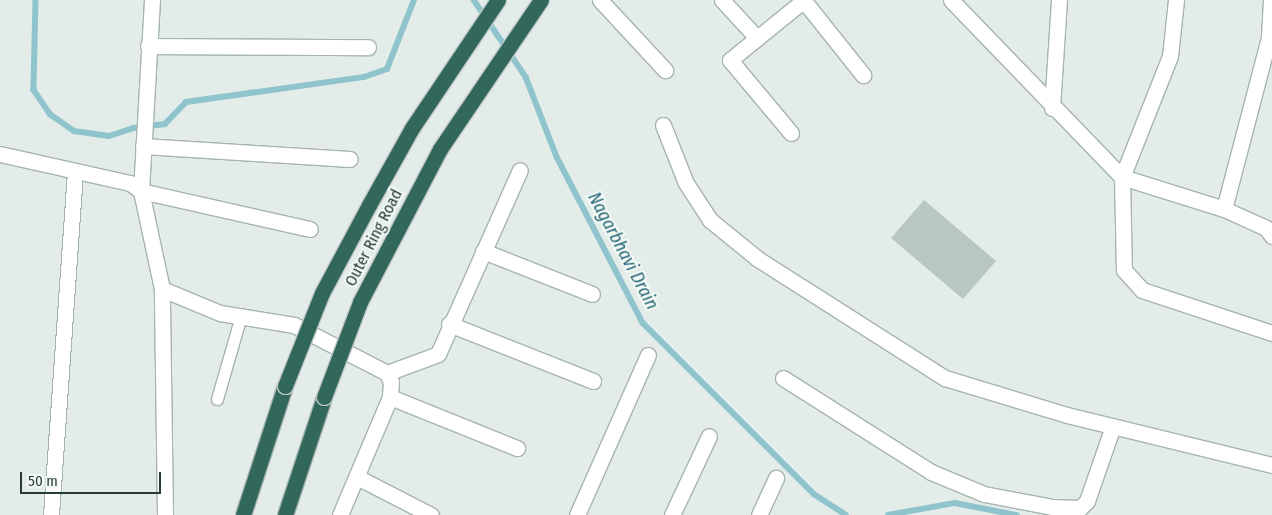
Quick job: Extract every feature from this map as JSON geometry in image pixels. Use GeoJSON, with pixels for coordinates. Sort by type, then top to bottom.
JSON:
{"type":"FeatureCollection","features":[{"type":"Feature","properties":{"kind":"highway","name":"Outer Ring Road"},"geometry":{"type":"LineString","coordinates":[[243,515],[286,386],[322,293],[412,128],[498,0]]}},
{"type":"Feature","properties":{"kind":"highway","name":"Outer Ring Road"},"geometry":{"type":"LineString","coordinates":[[285,515],[324,398],[360,302],[440,149],[541,0]]}},
{"type":"Feature","properties":{"kind":"street"},"geometry":{"type":"LineString","coordinates":[[152,0],[141,191],[162,288],[165,515]]}},
{"type":"Feature","properties":{"kind":"street"},"geometry":{"type":"LineString","coordinates":[[600,0],[665,70]]}},
{"type":"Feature","properties":{"kind":"street"},"geometry":{"type":"LineString","coordinates":[[722,0],[757,38]]}},
{"type":"Feature","properties":{"kind":"street"},"geometry":{"type":"LineString","coordinates":[[791,133],[730,60],[804,0],[863,75]]}},
{"type":"Feature","properties":{"kind":"street"},"geometry":{"type":"LineString","coordinates":[[951,0],[1052,108],[1122,177],[1224,209],[1266,228],[1272,236]]}},
{"type":"Feature","properties":{"kind":"street"},"geometry":{"type":"LineString","coordinates":[[1052,108],[1059,0]]}},
{"type":"Feature","properties":{"kind":"street"},"geometry":{"type":"LineString","coordinates":[[1176,0],[1170,56],[1122,177],[1124,270],[1142,290],[1272,333]]}},
{"type":"Feature","properties":{"kind":"street"},"geometry":{"type":"LineString","coordinates":[[1224,209],[1269,37],[1271,0]]}},
{"type":"Feature","properties":{"kind":"street"},"geometry":{"type":"LineString","coordinates":[[148,46],[368,47]]}},
{"type":"Feature","properties":{"kind":"street"},"geometry":{"type":"LineString","coordinates":[[663,125],[686,183],[710,220],[758,259],[945,378],[1113,426],[1272,465]]}},
{"type":"Feature","properties":{"kind":"street"},"geometry":{"type":"LineString","coordinates":[[143,144],[350,159]]}},
{"type":"Feature","properties":{"kind":"street"},"geometry":{"type":"LineString","coordinates":[[0,154],[130,183],[141,191],[310,229]]}},
{"type":"Feature","properties":{"kind":"street"},"geometry":{"type":"LineString","coordinates":[[52,515],[74,170]]}},
{"type":"Feature","properties":{"kind":"street"},"geometry":{"type":"LineString","coordinates":[[387,373],[438,354],[449,324],[520,170]]}},
{"type":"Feature","properties":{"kind":"street"},"geometry":{"type":"LineString","coordinates":[[483,251],[592,294]]}},
{"type":"Feature","properties":{"kind":"street"},"geometry":{"type":"LineString","coordinates":[[162,288],[202,307],[294,325],[387,373],[391,382],[390,398],[340,515]]}},
{"type":"Feature","properties":{"kind":"street"},"geometry":{"type":"LineString","coordinates":[[449,324],[594,381]]}},
{"type":"Feature","properties":{"kind":"street"},"geometry":{"type":"LineString","coordinates":[[577,515],[648,356]]}},
{"type":"Feature","properties":{"kind":"street"},"geometry":{"type":"LineString","coordinates":[[783,378],[930,472],[984,494],[1052,507],[1080,508],[1087,502],[1113,426]]}},
{"type":"Feature","properties":{"kind":"street"},"geometry":{"type":"LineString","coordinates":[[390,398],[517,448]]}},
{"type":"Feature","properties":{"kind":"street"},"geometry":{"type":"LineString","coordinates":[[672,515],[709,436]]}},
{"type":"Feature","properties":{"kind":"street"},"geometry":{"type":"LineString","coordinates":[[357,478],[431,515]]}},
{"type":"Feature","properties":{"kind":"street"},"geometry":{"type":"LineString","coordinates":[[759,515],[776,478]]}},
{"type":"Feature","properties":{"kind":"lane"},"geometry":{"type":"LineString","coordinates":[[217,399],[241,316]]}},
{"type":"Feature","properties":{"kind":"building"},"geometry":{"type":"Polygon","coordinates":[[[924,200],[996,261],[963,299],[891,238],[924,200]]]}},
{"type":"Feature","properties":{"kind":"waterway"},"geometry":{"type":"LineString","coordinates":[[36,0],[34,90],[50,114],[74,131],[109,136],[133,128],[165,124],[186,102],[364,77],[387,69],[414,0]]}},
{"type":"Feature","properties":{"kind":"waterway","name":"Nagarbhavi Drain"},"geometry":{"type":"LineString","coordinates":[[474,0],[526,77],[557,157],[643,323],[814,494],[846,515]]}},
{"type":"Feature","properties":{"kind":"waterway","name":"Nagarbhavi Drain"},"geometry":{"type":"LineString","coordinates":[[888,515],[955,503],[1017,515]]}}]}
